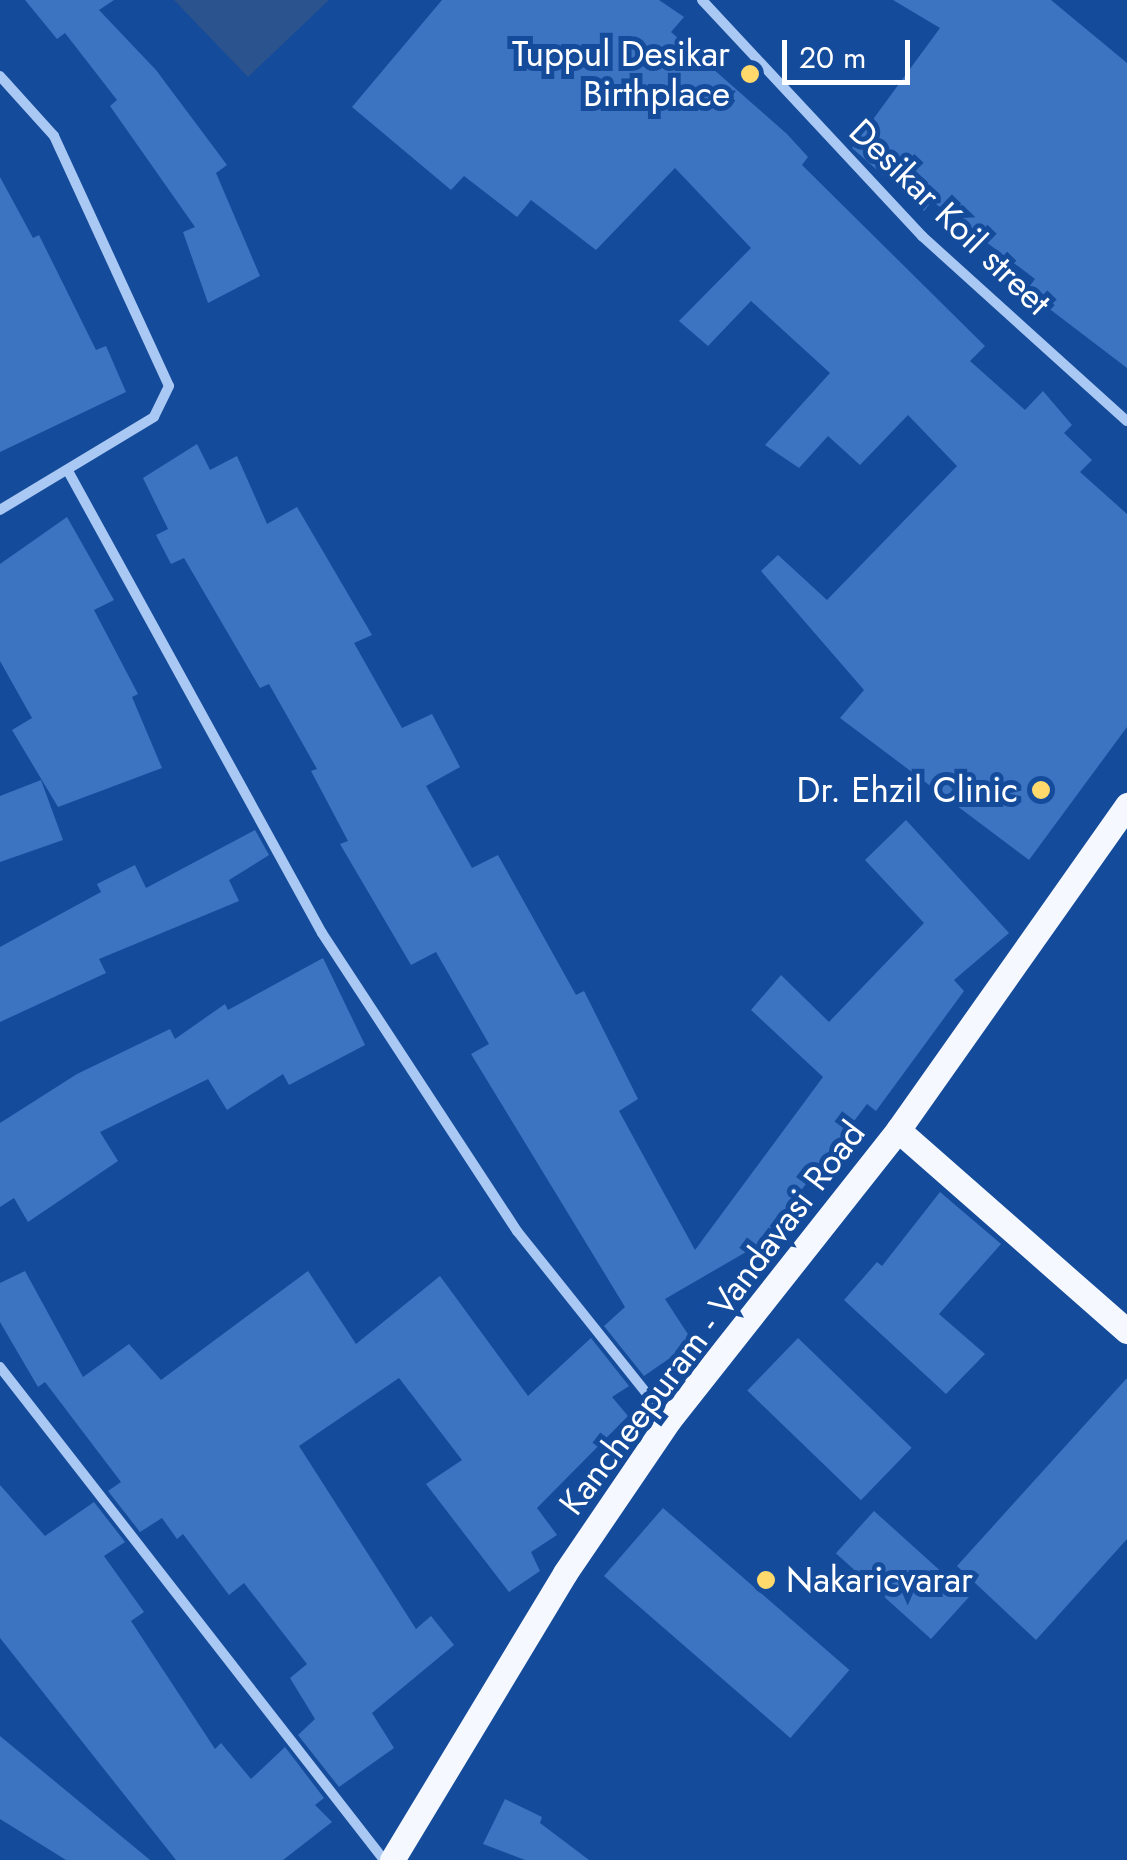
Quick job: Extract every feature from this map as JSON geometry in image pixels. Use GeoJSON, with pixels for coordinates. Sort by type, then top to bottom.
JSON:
{"type":"FeatureCollection","features":[{"type":"Feature","properties":{"kind":"main road"},"geometry":{"type":"LineString","coordinates":[[898,1130],[1127,805]]}},
{"type":"Feature","properties":{"kind":"main road","name":"Kancheepuram - Vandavasi Road"},"geometry":{"type":"LineString","coordinates":[[392,1860],[565,1573],[669,1420],[898,1130],[1127,1331]]}},
{"type":"Feature","properties":{"kind":"street","name":"Desikar Koil street"},"geometry":{"type":"LineString","coordinates":[[702,0],[922,236],[1127,421]]}},
{"type":"Feature","properties":{"kind":"street"},"geometry":{"type":"LineString","coordinates":[[0,76],[54,136],[169,386],[154,417],[0,510]]}},
{"type":"Feature","properties":{"kind":"street"},"geometry":{"type":"LineString","coordinates":[[68,472],[322,933],[517,1231],[669,1420]]}},
{"type":"Feature","properties":{"kind":"street"},"geometry":{"type":"LineString","coordinates":[[0,1367],[384,1860]]}},
{"type":"Feature","properties":{"kind":"water"},"geometry":{"type":"Polygon","coordinates":[[[174,0],[329,0],[248,77],[174,0]]]}},
{"type":"Feature","properties":{"kind":"building"},"geometry":{"type":"Polygon","coordinates":[[[25,0],[114,0],[99,10],[156,70],[227,165],[216,173],[260,276],[208,303],[183,232],[195,227],[110,106],[117,100],[65,33],[57,39],[25,0]]]}},
{"type":"Feature","properties":{"kind":"building"},"geometry":{"type":"Polygon","coordinates":[[[442,0],[659,0],[684,17],[671,32],[787,134],[808,157],[802,165],[985,346],[970,361],[1025,410],[1043,391],[1072,425],[1064,433],[1092,460],[1080,472],[1127,514],[1127,727],[1029,860],[840,718],[864,690],[761,571],[778,555],[827,600],[957,466],[908,415],[860,465],[828,436],[799,468],[765,445],[830,373],[751,301],[708,346],[679,321],[751,248],[675,168],[596,250],[531,200],[517,217],[464,176],[451,190],[352,107],[442,0]]]}},
{"type":"Feature","properties":{"kind":"building"},"geometry":{"type":"Polygon","coordinates":[[[893,0],[1051,0],[1127,63],[1127,368],[1026,291],[1035,279],[932,201],[924,211],[852,148],[940,28],[893,0]]]}},
{"type":"Feature","properties":{"kind":"building"},"geometry":{"type":"Polygon","coordinates":[[[0,177],[33,238],[39,235],[96,350],[106,346],[126,392],[0,452],[0,177]]]}},
{"type":"Feature","properties":{"kind":"building"},"geometry":{"type":"Polygon","coordinates":[[[197,444],[210,470],[237,456],[267,524],[297,507],[372,635],[354,643],[402,728],[432,714],[460,767],[426,786],[472,868],[498,855],[576,995],[584,991],[638,1099],[619,1111],[695,1250],[823,1077],[751,1010],[781,975],[829,1022],[924,923],[865,860],[906,820],[1009,933],[954,980],[964,991],[876,1111],[867,1104],[751,1256],[746,1252],[665,1299],[693,1342],[644,1376],[604,1326],[625,1307],[471,1054],[489,1044],[436,952],[411,965],[340,844],[348,841],[311,771],[317,769],[269,684],[260,688],[184,558],[171,564],[156,535],[168,529],[143,478],[197,444]]]}},
{"type":"Feature","properties":{"kind":"building"},"geometry":{"type":"Polygon","coordinates":[[[67,517],[114,600],[94,610],[138,694],[132,697],[162,768],[58,807],[12,730],[32,718],[0,661],[0,564],[67,517]]]}},
{"type":"Feature","properties":{"kind":"building"},"geometry":{"type":"Polygon","coordinates":[[[41,780],[63,840],[0,862],[0,796],[41,780]]]}},
{"type":"Feature","properties":{"kind":"building"},"geometry":{"type":"Polygon","coordinates":[[[255,830],[269,855],[229,880],[239,901],[99,959],[106,973],[0,1022],[0,947],[101,892],[97,884],[135,865],[146,888],[255,830]]]}},
{"type":"Feature","properties":{"kind":"building"},"geometry":{"type":"Polygon","coordinates":[[[323,958],[365,1045],[289,1085],[283,1074],[227,1110],[208,1079],[100,1132],[118,1161],[28,1222],[14,1198],[0,1207],[0,1123],[77,1074],[170,1029],[175,1039],[225,1004],[228,1010],[323,958]]]}},
{"type":"Feature","properties":{"kind":"building"},"geometry":{"type":"Polygon","coordinates":[[[940,1192],[1001,1244],[939,1314],[985,1354],[946,1394],[844,1300],[877,1262],[882,1266],[940,1192]]]}},
{"type":"Feature","properties":{"kind":"building"},"geometry":{"type":"Polygon","coordinates":[[[25,1271],[83,1377],[129,1344],[161,1380],[308,1271],[356,1344],[440,1276],[528,1396],[591,1338],[629,1386],[612,1397],[628,1416],[537,1508],[557,1535],[531,1552],[540,1571],[509,1592],[426,1484],[462,1460],[399,1378],[299,1446],[416,1629],[431,1616],[454,1645],[372,1713],[394,1748],[339,1787],[298,1735],[315,1719],[290,1678],[307,1664],[244,1583],[229,1595],[183,1534],[177,1539],[162,1518],[140,1532],[108,1491],[121,1482],[45,1382],[38,1387],[0,1322],[0,1283],[25,1271]]]}},
{"type":"Feature","properties":{"kind":"building"},"geometry":{"type":"Polygon","coordinates":[[[798,1338],[912,1448],[861,1500],[747,1391],[798,1338]]]}},
{"type":"Feature","properties":{"kind":"building"},"geometry":{"type":"Polygon","coordinates":[[[1127,1378],[1127,1539],[1036,1640],[957,1566],[1127,1378]]]}},
{"type":"Feature","properties":{"kind":"building"},"geometry":{"type":"Polygon","coordinates":[[[0,1485],[45,1536],[94,1502],[125,1542],[104,1556],[144,1612],[131,1621],[215,1749],[221,1743],[251,1779],[285,1747],[324,1798],[315,1805],[332,1822],[283,1860],[176,1860],[0,1638],[0,1485]]]}},
{"type":"Feature","properties":{"kind":"building"},"geometry":{"type":"Polygon","coordinates":[[[663,1508],[849,1670],[790,1738],[604,1576],[663,1508]]]}},
{"type":"Feature","properties":{"kind":"building"},"geometry":{"type":"Polygon","coordinates":[[[874,1511],[969,1597],[931,1639],[836,1553],[874,1511]]]}},
{"type":"Feature","properties":{"kind":"building"},"geometry":{"type":"Polygon","coordinates":[[[0,1736],[150,1860],[66,1860],[0,1819],[0,1736]]]}},
{"type":"Feature","properties":{"kind":"building"},"geometry":{"type":"Polygon","coordinates":[[[505,1799],[542,1817],[540,1823],[589,1860],[525,1860],[483,1844],[505,1799]]]}},
{"type":"Feature","properties":{"kind":"place","name":"Tuppul Desikar Birthplace"},"geometry":{"type":"Point","coordinates":[750,74]}},
{"type":"Feature","properties":{"kind":"place","name":"Dr. Ehzil Clinic"},"geometry":{"type":"Point","coordinates":[1041,790]}},
{"type":"Feature","properties":{"kind":"place","name":"Nakaricvarar"},"geometry":{"type":"Point","coordinates":[766,1580]}}]}
